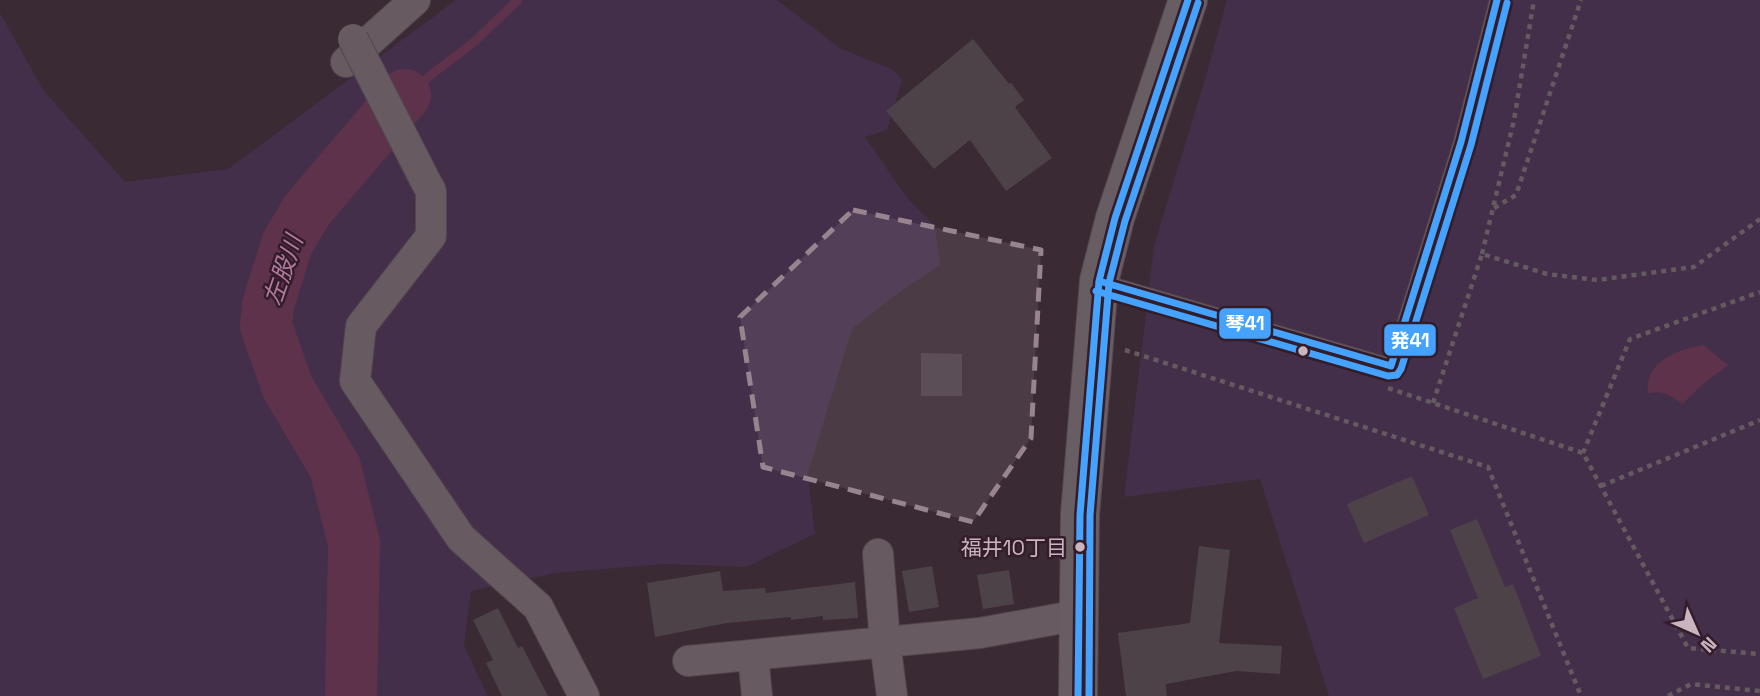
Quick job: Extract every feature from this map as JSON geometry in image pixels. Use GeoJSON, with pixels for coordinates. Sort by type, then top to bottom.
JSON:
{"type":"FeatureCollection","features":[{"type":"Feature","properties":{"kind":"main road"},"geometry":{"type":"LineString","coordinates":[[1078,696],[1080,515],[1099,281],[1115,219],[1188,0]]}},
{"type":"Feature","properties":{"kind":"street"},"geometry":{"type":"LineString","coordinates":[[415,0],[349,50],[431,191],[431,236],[360,326],[355,381],[461,538],[538,607],[584,696]]}},
{"type":"Feature","properties":{"kind":"street"},"geometry":{"type":"LineString","coordinates":[[878,554],[892,696]]}},
{"type":"Feature","properties":{"kind":"street"},"geometry":{"type":"LineString","coordinates":[[688,661],[980,633],[1079,615]]}},
{"type":"Feature","properties":{"kind":"street"},"geometry":{"type":"LineString","coordinates":[[753,655],[757,696]]}},
{"type":"Feature","properties":{"kind":"lane"},"geometry":{"type":"LineString","coordinates":[[1099,281],[1391,366],[1461,142],[1497,0]]}},
{"type":"Feature","properties":{"kind":"path"},"geometry":{"type":"LineString","coordinates":[[1433,403],[1482,254],[1514,120],[1534,0]]}},
{"type":"Feature","properties":{"kind":"path"},"geometry":{"type":"LineString","coordinates":[[1493,208],[1516,195],[1581,0]]}},
{"type":"Feature","properties":{"kind":"path"},"geometry":{"type":"LineString","coordinates":[[1482,254],[1547,274],[1597,280],[1694,267],[1760,219]]}},
{"type":"Feature","properties":{"kind":"path"},"geometry":{"type":"LineString","coordinates":[[1583,453],[1630,339],[1760,292]]}},
{"type":"Feature","properties":{"kind":"path"},"geometry":{"type":"LineString","coordinates":[[1124,350],[1488,467],[1581,696]]}},
{"type":"Feature","properties":{"kind":"path"},"geometry":{"type":"LineString","coordinates":[[1381,386],[1583,453],[1688,648],[1760,654]]}},
{"type":"Feature","properties":{"kind":"path"},"geometry":{"type":"LineString","coordinates":[[1601,486],[1760,420]]}},
{"type":"Feature","properties":{"kind":"path"},"geometry":{"type":"LineString","coordinates":[[1668,696],[1691,684],[1760,691]]}},
{"type":"Feature","properties":{"kind":"highlighted area"},"geometry":{"type":"Polygon","coordinates":[[[853,210],[1041,250],[1031,438],[973,522],[763,467],[740,317],[853,210]]]}},
{"type":"Feature","properties":{"kind":"shaded area"},"geometry":{"type":"Polygon","coordinates":[[[456,0],[777,0],[840,48],[894,70],[902,80],[887,130],[865,137],[908,199],[935,226],[940,265],[852,329],[808,473],[815,534],[746,567],[665,564],[556,573],[471,591],[464,646],[488,696],[0,696],[0,13],[44,91],[125,182],[228,169],[456,0]]]}},
{"type":"Feature","properties":{"kind":"shaded area"},"geometry":{"type":"Polygon","coordinates":[[[1227,0],[1760,0],[1760,696],[1329,696],[1260,479],[1124,497],[1154,246],[1227,0]]]}},
{"type":"Feature","properties":{"kind":"shaded area"},"geometry":{"type":"Polygon","coordinates":[[[1703,345],[1728,365],[1682,404],[1666,394],[1648,393],[1651,373],[1664,359],[1682,350],[1703,345]]]}},
{"type":"Feature","properties":{"kind":"building"},"geometry":{"type":"Polygon","coordinates":[[[973,39],[1024,100],[1015,107],[1052,158],[1006,191],[970,140],[934,169],[886,111],[973,39]]]}},
{"type":"Feature","properties":{"kind":"building"},"geometry":{"type":"Polygon","coordinates":[[[921,353],[962,354],[962,396],[921,396],[921,353]]]}},
{"type":"Feature","properties":{"kind":"building"},"geometry":{"type":"Polygon","coordinates":[[[1412,476],[1429,515],[1364,543],[1347,504],[1412,476]]]}},
{"type":"Feature","properties":{"kind":"building"},"geometry":{"type":"Polygon","coordinates":[[[1477,519],[1505,587],[1513,584],[1541,656],[1483,679],[1454,608],[1478,598],[1450,530],[1477,519]]]}},
{"type":"Feature","properties":{"kind":"building"},"geometry":{"type":"Polygon","coordinates":[[[1199,546],[1230,550],[1219,643],[1282,646],[1280,674],[1236,671],[1166,684],[1167,696],[1126,696],[1118,633],[1190,623],[1199,546]]]}},
{"type":"Feature","properties":{"kind":"building"},"geometry":{"type":"Polygon","coordinates":[[[932,566],[939,607],[909,612],[902,571],[932,566]]]}},
{"type":"Feature","properties":{"kind":"building"},"geometry":{"type":"Polygon","coordinates":[[[1009,570],[1014,604],[983,609],[977,575],[1009,570]]]}},
{"type":"Feature","properties":{"kind":"building"},"geometry":{"type":"Polygon","coordinates":[[[720,571],[723,591],[765,588],[766,593],[855,582],[858,618],[823,620],[823,616],[791,620],[791,617],[727,623],[655,637],[647,583],[720,571]]]}},
{"type":"Feature","properties":{"kind":"building"},"geometry":{"type":"Polygon","coordinates":[[[498,608],[518,648],[522,646],[548,696],[502,696],[486,663],[493,660],[473,620],[498,608]]]}},
{"type":"Feature","properties":{"kind":"waterway","name":"左股川"},"geometry":{"type":"LineString","coordinates":[[405,95],[474,42],[518,0]]}},
{"type":"Feature","properties":{"kind":"waterway","name":"左股川"},"geometry":{"type":"LineString","coordinates":[[351,696],[354,543],[335,467],[288,388],[266,326],[268,305],[287,244],[307,210],[405,95]]}},
{"type":"Feature","properties":{"kind":"transit line","name":"琴41"},"geometry":{"type":"LineString","coordinates":[[1078,696],[1080,515],[1099,281],[1115,218],[1188,0]]}},
{"type":"Feature","properties":{"kind":"transit line","name":"琴41"},"geometry":{"type":"LineString","coordinates":[[1391,366],[1461,142],[1497,0]]}},
{"type":"Feature","properties":{"kind":"transit line","name":"発41"},"geometry":{"type":"LineString","coordinates":[[1089,696],[1090,515],[1109,283],[1125,221],[1198,3]]}},
{"type":"Feature","properties":{"kind":"transit line","name":"発41"},"geometry":{"type":"LineString","coordinates":[[1096,291],[1388,376],[1397,375],[1471,145],[1507,3]]}},
{"type":"Feature","properties":{"kind":"transit line","name":"琴41"},"geometry":{"type":"LineString","coordinates":[[1099,281],[1391,366]]}},
{"type":"Feature","properties":{"kind":"place","name":"福井10丁目"},"geometry":{"type":"Point","coordinates":[1080,547]}}]}
